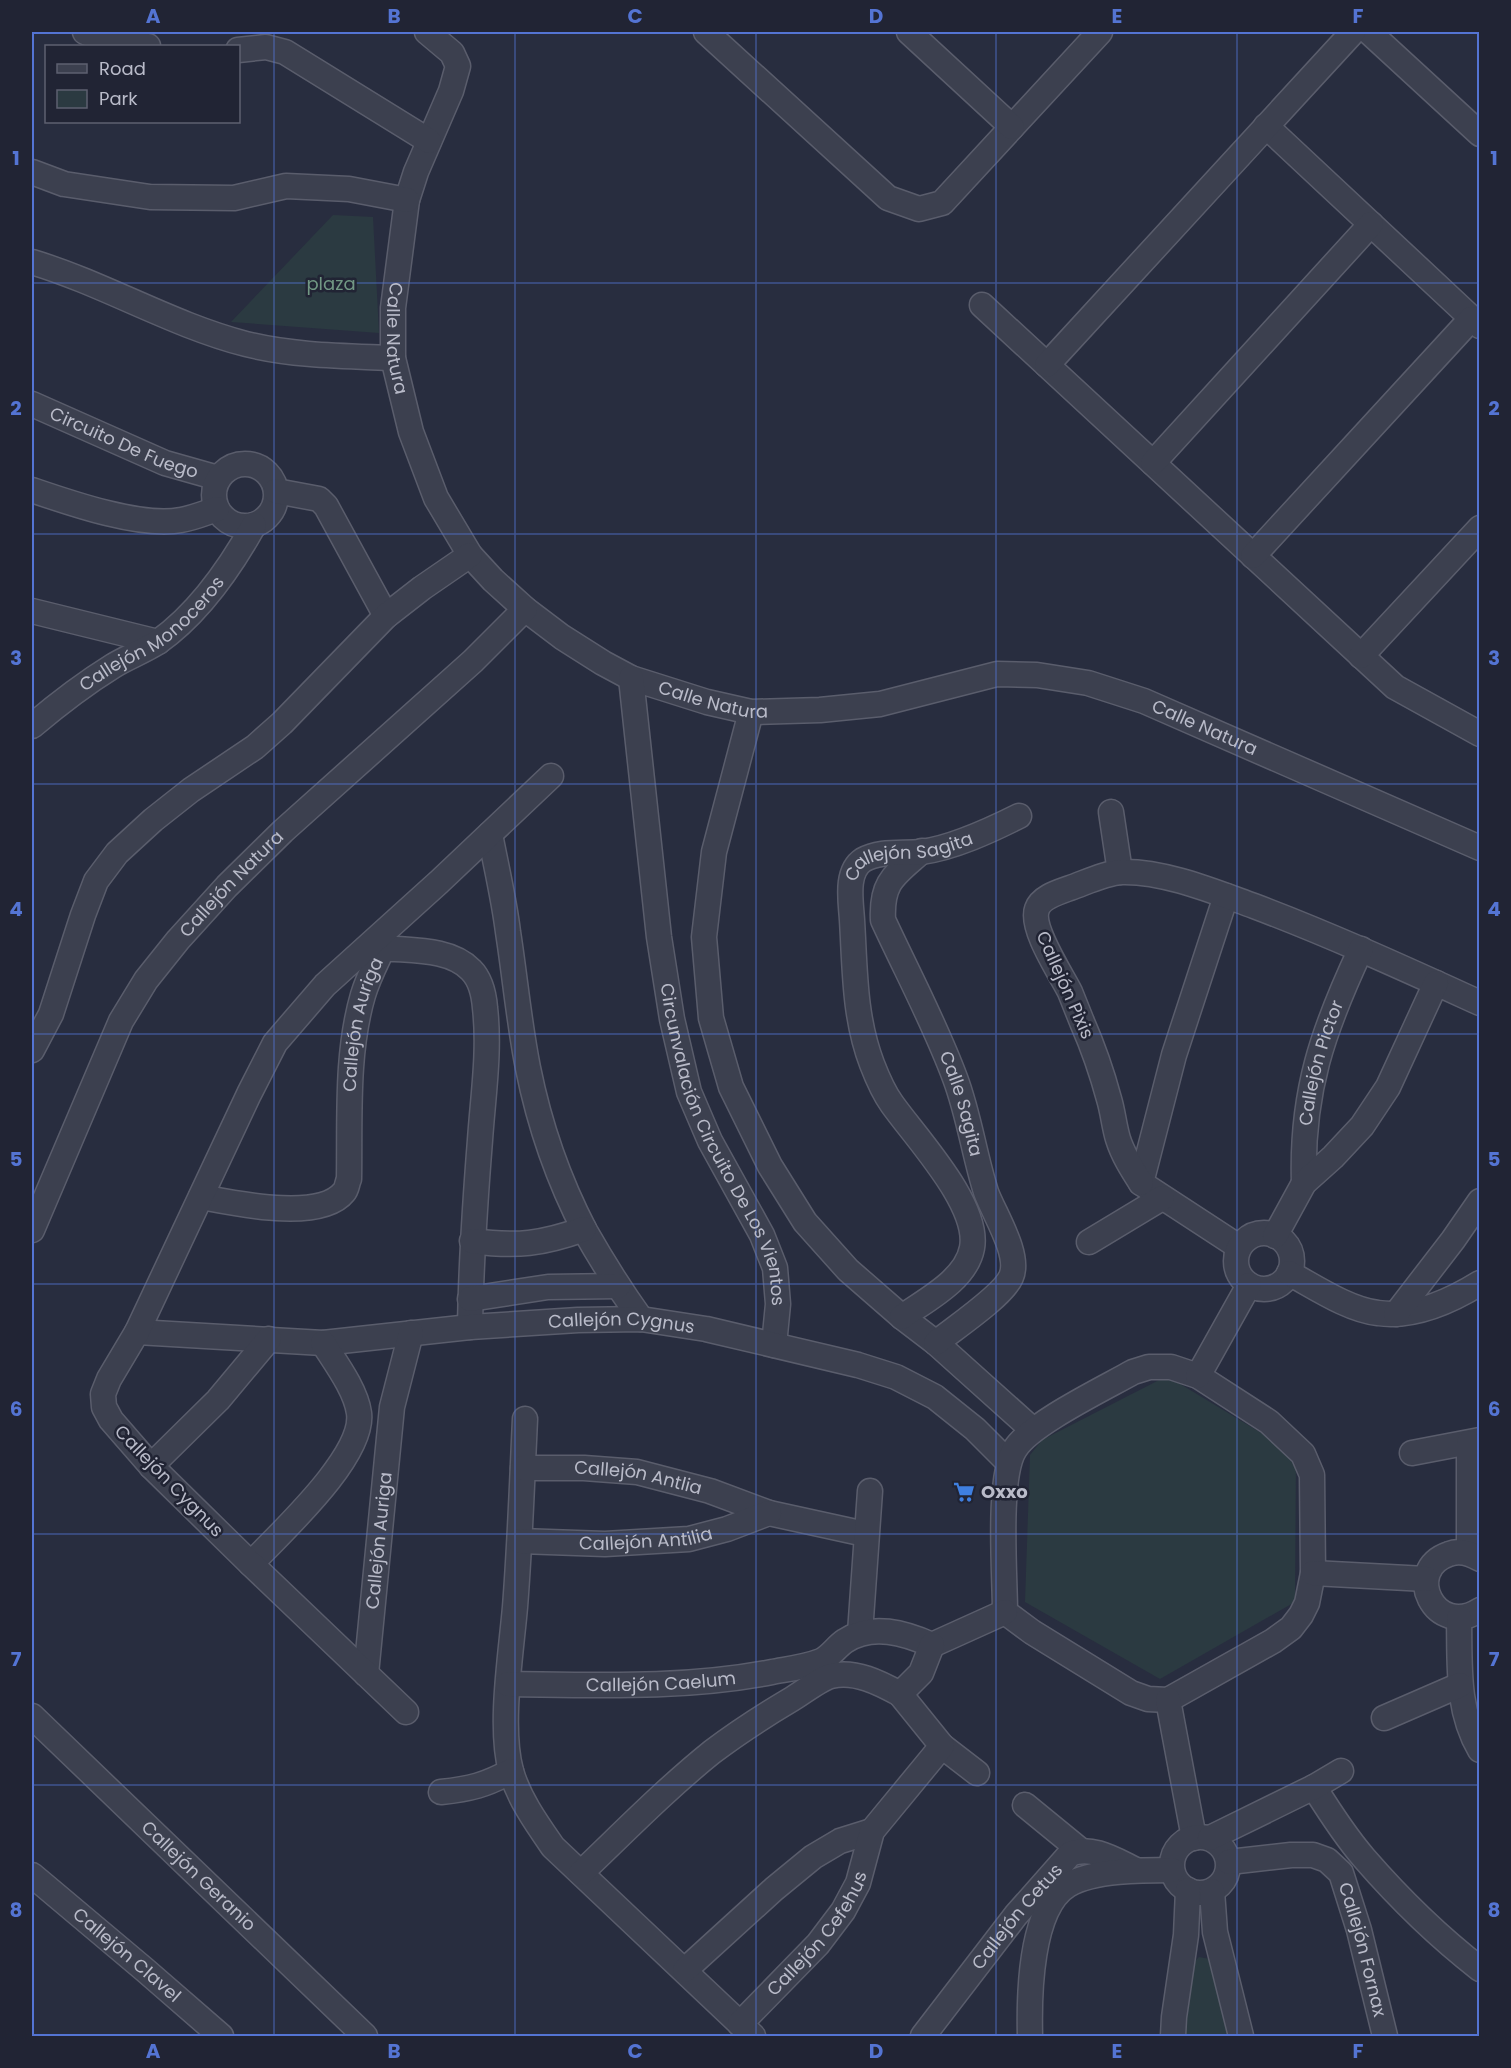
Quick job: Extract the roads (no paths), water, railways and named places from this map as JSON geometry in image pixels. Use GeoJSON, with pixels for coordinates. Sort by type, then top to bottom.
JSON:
{"type":"FeatureCollection","features":[{"type":"Feature","properties":{"kind":"street"},"geometry":{"type":"LineString","coordinates":[[85,32],[100,38],[142,45]]}},
{"type":"Feature","properties":{"kind":"street","name":"Calle Natura"},"geometry":{"type":"LineString","coordinates":[[427,32],[452,53],[458,66],[451,91],[429,141],[407,201],[393,308],[393,358],[411,432],[436,498],[470,555],[525,609],[579,648],[631,678],[697,699],[750,712],[820,710],[880,704],[997,674],[1037,675],[1088,683],[1143,702],[1479,848]]}},
{"type":"Feature","properties":{"kind":"street"},"geometry":{"type":"LineString","coordinates":[[706,32],[888,198],[919,209],[942,203],[1100,32]]}},
{"type":"Feature","properties":{"kind":"street"},"geometry":{"type":"LineString","coordinates":[[912,32],[1012,127]]}},
{"type":"Feature","properties":{"kind":"street"},"geometry":{"type":"LineString","coordinates":[[1047,365],[1353,32]]}},
{"type":"Feature","properties":{"kind":"street"},"geometry":{"type":"LineString","coordinates":[[1369,32],[1479,134]]}},
{"type":"Feature","properties":{"kind":"street"},"geometry":{"type":"LineString","coordinates":[[240,50],[266,47],[285,52],[429,141]]}},
{"type":"Feature","properties":{"kind":"street"},"geometry":{"type":"LineString","coordinates":[[1253,556],[1475,323],[1266,126]]}},
{"type":"Feature","properties":{"kind":"street"},"geometry":{"type":"LineString","coordinates":[[32,172],[64,184],[150,197],[234,198],[286,186],[349,189],[407,201]]}},
{"type":"Feature","properties":{"kind":"street"},"geometry":{"type":"LineString","coordinates":[[1153,463],[1371,225]]}},
{"type":"Feature","properties":{"kind":"street"},"geometry":{"type":"LineString","coordinates":[[32,262],[101,286],[192,327],[248,345],[297,353],[393,358]]}},
{"type":"Feature","properties":{"kind":"street"},"geometry":{"type":"LineString","coordinates":[[982,305],[1395,687],[1479,734]]}},
{"type":"Feature","properties":{"kind":"street","name":"Circuito De Fuego"},"geometry":{"type":"LineString","coordinates":[[32,404],[165,463],[218,478]]}},
{"type":"Feature","properties":{"kind":"street"},"geometry":{"type":"LineString","coordinates":[[236,465],[257,466],[273,480],[276,491],[276,502],[272,512],[264,520],[254,525],[233,524],[224,518],[213,499],[218,478],[226,470],[236,465]]}},
{"type":"Feature","properties":{"kind":"street"},"geometry":{"type":"LineString","coordinates":[[32,490],[81,507],[148,521],[180,521],[217,509]]}},
{"type":"Feature","properties":{"kind":"street"},"geometry":{"type":"LineString","coordinates":[[276,491],[319,499],[326,506],[386,616]]}},
{"type":"Feature","properties":{"kind":"street","name":"Callejón Monoceros"},"geometry":{"type":"LineString","coordinates":[[32,726],[62,700],[106,671],[158,642],[190,614],[216,585],[236,557],[254,525]]}},
{"type":"Feature","properties":{"kind":"street"},"geometry":{"type":"LineString","coordinates":[[1361,656],[1479,528]]}},
{"type":"Feature","properties":{"kind":"street"},"geometry":{"type":"LineString","coordinates":[[32,1050],[51,1014],[96,881],[117,853],[191,790],[255,747],[282,723],[386,616],[470,555]]}},
{"type":"Feature","properties":{"kind":"street","name":"Callejón Natura"},"geometry":{"type":"LineString","coordinates":[[32,1230],[121,1021],[146,980],[178,940],[227,886],[283,831],[473,661],[525,609]]}},
{"type":"Feature","properties":{"kind":"street"},"geometry":{"type":"LineString","coordinates":[[32,611],[158,642]]}},
{"type":"Feature","properties":{"kind":"street","name":"Circunvalación Circuito De Los Vientos"},"geometry":{"type":"LineString","coordinates":[[631,678],[659,937],[672,1019],[689,1092],[710,1141],[762,1235],[775,1268],[778,1304],[774,1345]]}},
{"type":"Feature","properties":{"kind":"street","name":"Circunvalación Circuito De Los Vientos"},"geometry":{"type":"LineString","coordinates":[[750,712],[714,852],[704,937],[711,1018],[731,1087],[770,1166],[805,1222],[848,1270],[936,1343],[1034,1430]]}},
{"type":"Feature","properties":{"kind":"street","name":"Callejón Auriga"},"geometry":{"type":"LineString","coordinates":[[137,1332],[249,1094],[275,1044],[325,985],[376,946],[551,776]]}},
{"type":"Feature","properties":{"kind":"street"},"geometry":{"type":"LineString","coordinates":[[1112,812],[1120,872]]}},
{"type":"Feature","properties":{"kind":"street","name":"Callejón Sagita"},"geometry":{"type":"LineString","coordinates":[[902,1317],[958,1274],[968,1261],[972,1248],[972,1232],[962,1200],[890,1102],[872,1064],[860,1025],[854,982],[852,879],[855,868],[874,856],[922,852],[991,830],[1020,816]]}},
{"type":"Feature","properties":{"kind":"street"},"geometry":{"type":"LineString","coordinates":[[490,834],[508,932],[528,1069],[557,1167],[585,1229],[618,1286],[641,1319]]}},
{"type":"Feature","properties":{"kind":"street","name":"Calle Sagita"},"geometry":{"type":"LineString","coordinates":[[922,852],[892,879],[886,889],[882,903],[884,920],[955,1078],[987,1193],[1010,1249],[1013,1264],[1012,1277],[992,1299],[936,1343]]}},
{"type":"Feature","properties":{"kind":"street","name":"Callejón Pixis"},"geometry":{"type":"LineString","coordinates":[[1239,1247],[1141,1183],[1128,1163],[1118,1139],[1110,1101],[1093,1047],[1071,995],[1039,933],[1036,919],[1037,909],[1043,900],[1054,894],[1120,872],[1168,878],[1226,896],[1361,949],[1479,1003]]}},
{"type":"Feature","properties":{"kind":"street"},"geometry":{"type":"LineString","coordinates":[[1141,1183],[1174,1055],[1226,896]]}},
{"type":"Feature","properties":{"kind":"street"},"geometry":{"type":"LineString","coordinates":[[853,931],[884,920]]}},
{"type":"Feature","properties":{"kind":"street","name":"Callejón Auriga"},"geometry":{"type":"LineString","coordinates":[[201,1197],[273,1208],[307,1208],[326,1204],[345,1191],[349,1179],[351,1074],[357,1020],[376,946]]}},
{"type":"Feature","properties":{"kind":"street","name":"Callejón Auriga"},"geometry":{"type":"LineString","coordinates":[[376,946],[429,952],[453,958],[471,969],[480,985],[485,1006],[487,1043],[472,1241],[470,1328]]}},
{"type":"Feature","properties":{"kind":"street","name":"Callejón Pictor"},"geometry":{"type":"LineString","coordinates":[[1304,1183],[1305,1121],[1320,1049],[1332,1014],[1361,949]]}},
{"type":"Feature","properties":{"kind":"street"},"geometry":{"type":"LineString","coordinates":[[1275,1236],[1304,1183],[1362,1126],[1388,1087],[1436,983]]}},
{"type":"Feature","properties":{"kind":"street"},"geometry":{"type":"LineString","coordinates":[[962,1200],[987,1193]]}},
{"type":"Feature","properties":{"kind":"street"},"geometry":{"type":"LineString","coordinates":[[1089,1242],[1162,1198]]}},
{"type":"Feature","properties":{"kind":"street"},"geometry":{"type":"LineString","coordinates":[[1396,1314],[1454,1240],[1479,1201]]}},
{"type":"Feature","properties":{"kind":"street"},"geometry":{"type":"LineString","coordinates":[[472,1241],[504,1245],[534,1244],[554,1240],[585,1229]]}},
{"type":"Feature","properties":{"kind":"street"},"geometry":{"type":"LineString","coordinates":[[1256,1235],[1275,1236],[1288,1248],[1292,1265],[1289,1273],[1282,1282],[1272,1288],[1260,1289],[1249,1285],[1241,1278],[1236,1268],[1239,1247],[1256,1235]]}},
{"type":"Feature","properties":{"kind":"street"},"geometry":{"type":"LineString","coordinates":[[1289,1273],[1353,1306],[1377,1313],[1396,1314],[1444,1303],[1479,1283]]}},
{"type":"Feature","properties":{"kind":"street"},"geometry":{"type":"LineString","coordinates":[[1198,1376],[1249,1285]]}},
{"type":"Feature","properties":{"kind":"street","name":"Callejón Cygnus"},"geometry":{"type":"LineString","coordinates":[[470,1299],[548,1287],[618,1286]]}},
{"type":"Feature","properties":{"kind":"street","name":"Callejón Cygnus"},"geometry":{"type":"LineString","coordinates":[[366,1674],[150,1466],[111,1420],[104,1407],[104,1394],[109,1379],[137,1332],[323,1343],[470,1328],[578,1320],[641,1319],[706,1329],[774,1345]]}},
{"type":"Feature","properties":{"kind":"street","name":"Callejón Auriga"},"geometry":{"type":"LineString","coordinates":[[366,1674],[392,1407],[411,1333]]}},
{"type":"Feature","properties":{"kind":"street"},"geometry":{"type":"LineString","coordinates":[[150,1466],[218,1401],[269,1339]]}},
{"type":"Feature","properties":{"kind":"street"},"geometry":{"type":"LineString","coordinates":[[251,1564],[324,1486],[345,1460],[357,1436],[359,1413],[350,1389],[323,1343]]}},
{"type":"Feature","properties":{"kind":"street"},"geometry":{"type":"LineString","coordinates":[[774,1345],[858,1365],[896,1377],[935,1397],[975,1429],[1008,1462]]}},
{"type":"Feature","properties":{"kind":"street"},"geometry":{"type":"LineString","coordinates":[[1149,1367],[1172,1367],[1198,1376],[1269,1422],[1303,1454],[1312,1475],[1312,1573],[1307,1603],[1301,1616],[1291,1628],[1191,1689],[1168,1701],[1148,1699],[1131,1693],[1032,1632],[1005,1612],[1004,1498],[1008,1462],[1015,1448],[1034,1430],[1141,1370],[1149,1367]]}},
{"type":"Feature","properties":{"kind":"street"},"geometry":{"type":"LineString","coordinates":[[525,1419],[520,1541],[508,1684],[507,1729],[511,1771],[522,1798],[538,1826],[554,1847],[581,1873]]}},
{"type":"Feature","properties":{"kind":"street"},"geometry":{"type":"LineString","coordinates":[[1412,1453],[1474,1442],[1474,1556],[1454,1552],[1441,1556],[1431,1566],[1426,1580],[1426,1594],[1433,1606],[1445,1615],[1469,1614],[1460,1685],[1470,1733],[1479,1750]]}},
{"type":"Feature","properties":{"kind":"street","name":"Callejón Antlia"},"geometry":{"type":"LineString","coordinates":[[523,1468],[584,1468],[638,1472],[710,1491],[769,1513],[866,1534]]}},
{"type":"Feature","properties":{"kind":"street"},"geometry":{"type":"LineString","coordinates":[[860,1633],[870,1491]]}},
{"type":"Feature","properties":{"kind":"street","name":"Callejón Antilia"},"geometry":{"type":"LineString","coordinates":[[520,1541],[605,1544],[689,1539],[769,1513]]}},
{"type":"Feature","properties":{"kind":"street"},"geometry":{"type":"LineString","coordinates":[[1312,1573],[1426,1580]]}},
{"type":"Feature","properties":{"kind":"street"},"geometry":{"type":"LineString","coordinates":[[977,1773],[942,1746],[900,1694],[921,1673],[932,1645],[1005,1612]]}},
{"type":"Feature","properties":{"kind":"street","name":"Callejón Caelum"},"geometry":{"type":"LineString","coordinates":[[581,1873],[668,1790],[713,1752],[826,1668],[837,1647],[860,1633],[879,1630],[914,1637],[932,1645]]}},
{"type":"Feature","properties":{"kind":"street","name":"Callejón Caelum"},"geometry":{"type":"LineString","coordinates":[[508,1684],[606,1686],[685,1684],[826,1668],[883,1684],[900,1694]]}},
{"type":"Feature","properties":{"kind":"street"},"geometry":{"type":"LineString","coordinates":[[366,1674],[406,1712]]}},
{"type":"Feature","properties":{"kind":"street"},"geometry":{"type":"LineString","coordinates":[[1384,1718],[1460,1685]]}},
{"type":"Feature","properties":{"kind":"street"},"geometry":{"type":"LineString","coordinates":[[1168,1701],[1202,1838]]}},
{"type":"Feature","properties":{"kind":"street","name":"Callejón Geranio"},"geometry":{"type":"LineString","coordinates":[[32,1716],[365,2037]]}},
{"type":"Feature","properties":{"kind":"street","name":"Callejón Cefehus"},"geometry":{"type":"LineString","coordinates":[[581,1873],[747,2030],[843,1911],[858,1882],[872,1831],[942,1746]]}},
{"type":"Feature","properties":{"kind":"street"},"geometry":{"type":"LineString","coordinates":[[441,1792],[490,1783],[511,1771]]}},
{"type":"Feature","properties":{"kind":"street"},"geometry":{"type":"LineString","coordinates":[[1202,1838],[1219,1844],[1228,1862],[1225,1879],[1212,1891],[1196,1893],[1180,1885],[1172,1870],[1172,1860],[1176,1850],[1184,1842],[1202,1838],[1314,1787],[1341,1771]]}},
{"type":"Feature","properties":{"kind":"street","name":"Callejón Fornax"},"geometry":{"type":"LineString","coordinates":[[1314,1787],[1363,1858],[1479,1969]]}},
{"type":"Feature","properties":{"kind":"street"},"geometry":{"type":"LineString","coordinates":[[1025,1805],[1080,1850]]}},
{"type":"Feature","properties":{"kind":"street","name":"Callejón Cefehus"},"geometry":{"type":"LineString","coordinates":[[685,1970],[774,1889],[813,1857],[840,1841],[872,1831]]}},
{"type":"Feature","properties":{"kind":"street","name":"Callejón Cetus"},"geometry":{"type":"LineString","coordinates":[[1030,2037],[1030,2001],[1035,1957],[1048,1891],[1070,1854],[1080,1850],[1104,1855],[1136,1870]]}},
{"type":"Feature","properties":{"kind":"street","name":"Callejón Fornax"},"geometry":{"type":"LineString","coordinates":[[1228,1862],[1291,1855],[1313,1855],[1327,1860],[1341,1873],[1359,1930],[1385,2037]]}},
{"type":"Feature","properties":{"kind":"street","name":"Callejón Cetus"},"geometry":{"type":"LineString","coordinates":[[923,2037],[1016,1915],[1048,1891],[1080,1880],[1136,1870],[1172,1870]]}},
{"type":"Feature","properties":{"kind":"street","name":"Callejón Clavel"},"geometry":{"type":"LineString","coordinates":[[32,1875],[221,2037]]}},
{"type":"Feature","properties":{"kind":"street"},"geometry":{"type":"LineString","coordinates":[[1173,2037],[1183,1958],[1188,1890]]}},
{"type":"Feature","properties":{"kind":"street"},"geometry":{"type":"LineString","coordinates":[[1212,1891],[1215,1932],[1241,2037]]}},
{"type":"Feature","properties":{"kind":"street"},"geometry":{"type":"LineString","coordinates":[[1183,1958],[1192,1949],[1202,1947],[1212,1951],[1222,1961]]}},
{"type":"Feature","properties":{"kind":"place","name":"Oxxo"},"geometry":{"type":"Point","coordinates":[964,1492]}},
{"type":"Feature","properties":{"kind":"park label","name":"plaza"},"geometry":{"type":"Point","coordinates":[331,284]}}]}
